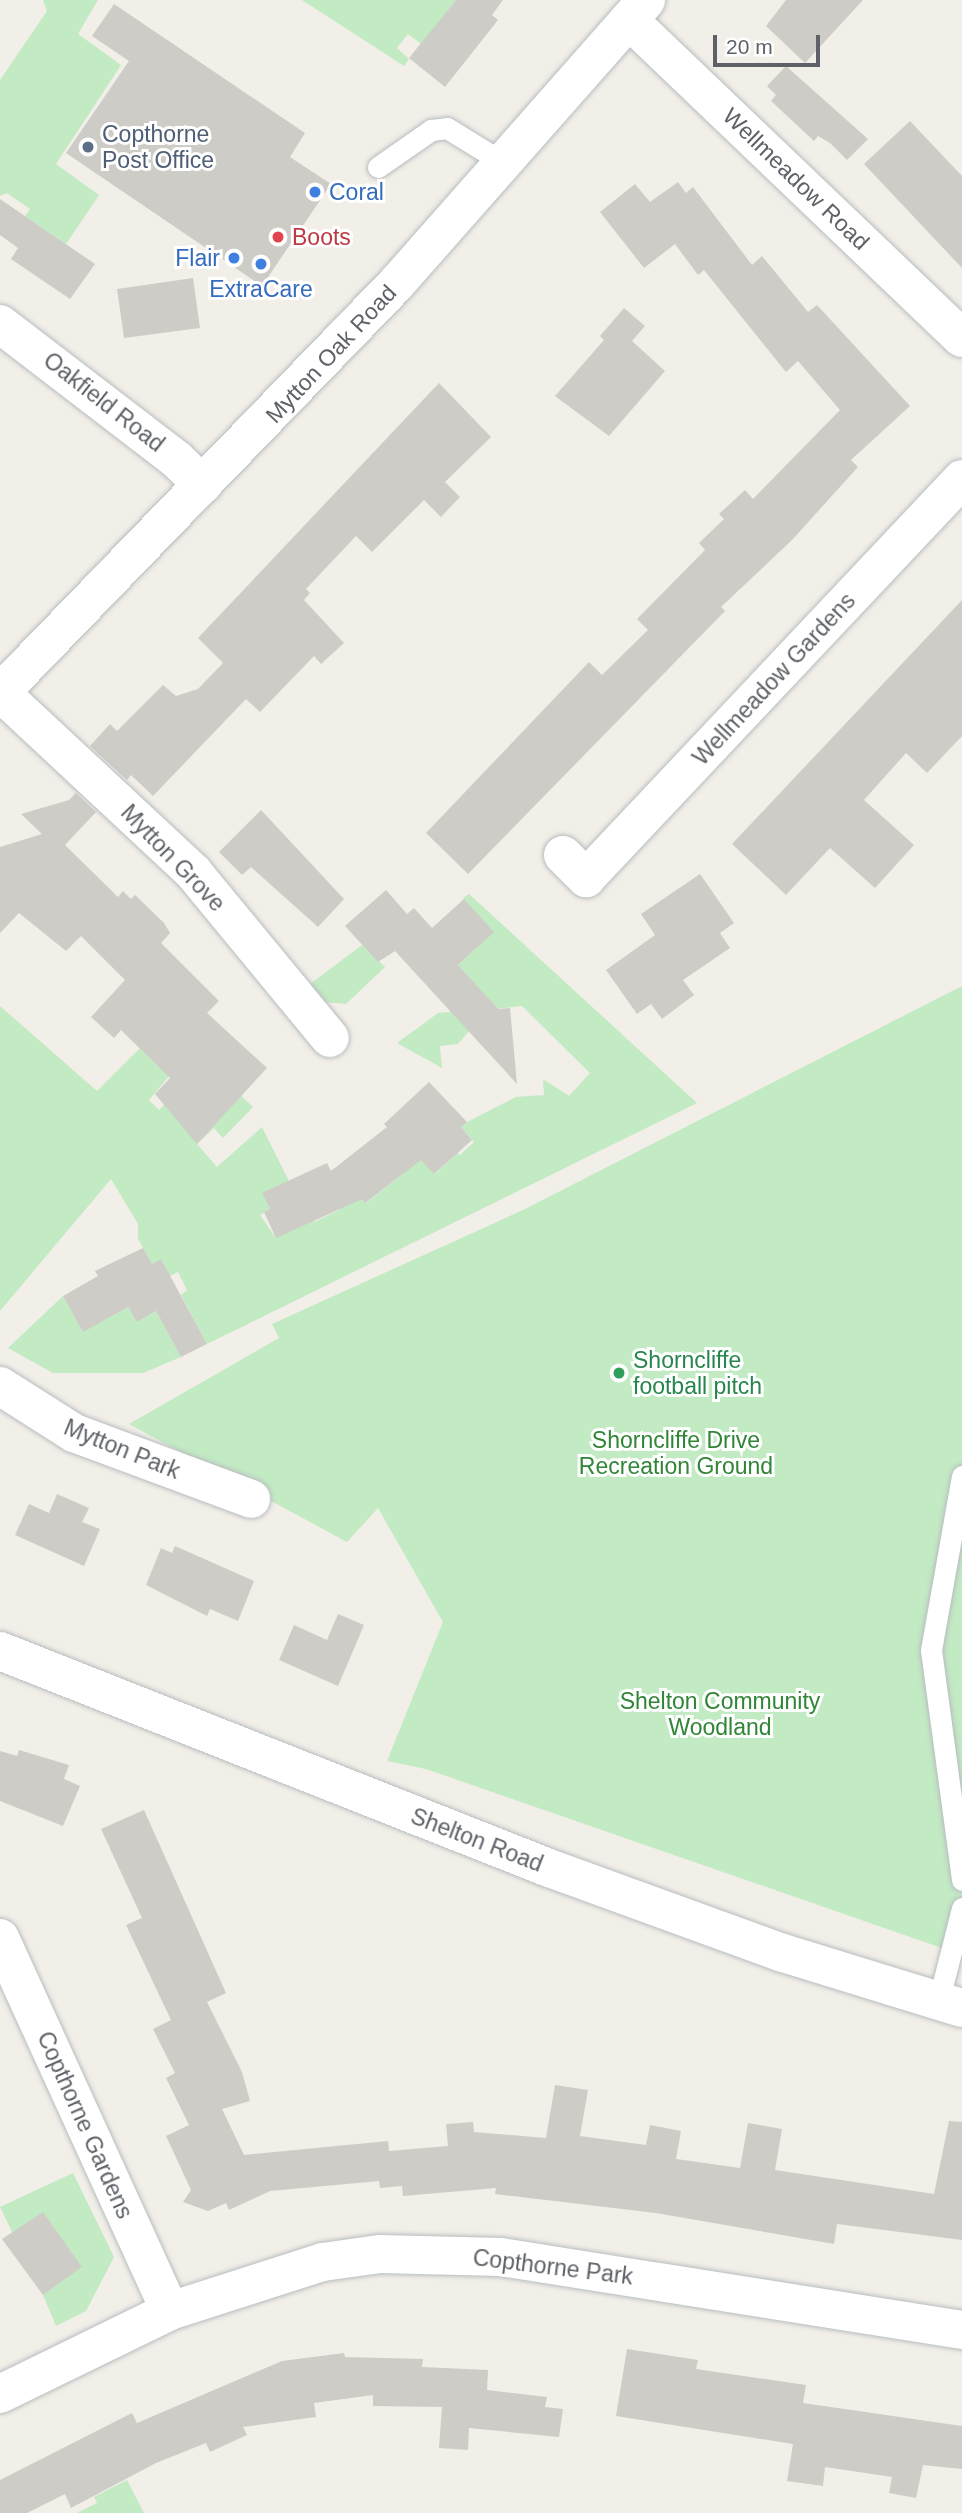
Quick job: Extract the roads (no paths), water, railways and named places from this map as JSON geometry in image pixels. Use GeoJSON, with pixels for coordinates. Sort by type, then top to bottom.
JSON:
{"type":"FeatureCollection","features":[{"type":"Feature","properties":{"kind":"street","name":"Mytton Oak Road"},"geometry":{"type":"LineString","coordinates":[[0,692],[203,485],[504,163],[637,10]]}},
{"type":"Feature","properties":{"kind":"street","name":"Wellmeadow Road"},"geometry":{"type":"LineString","coordinates":[[637,10],[962,338]]}},
{"type":"Feature","properties":{"kind":"street","name":"Oakfield Road"},"geometry":{"type":"LineString","coordinates":[[0,324],[176,458],[203,485]]}},
{"type":"Feature","properties":{"kind":"street","name":"Wellmeadow Gardens"},"geometry":{"type":"LineString","coordinates":[[585,877],[962,479]]}},
{"type":"Feature","properties":{"kind":"street","name":"Mytton Grove"},"geometry":{"type":"LineString","coordinates":[[0,692],[193,872],[330,1038]]}},
{"type":"Feature","properties":{"kind":"street","name":"Mytton Park"},"geometry":{"type":"LineString","coordinates":[[0,1386],[74,1433],[251,1499]]}},
{"type":"Feature","properties":{"kind":"street","name":"Shelton Road"},"geometry":{"type":"LineString","coordinates":[[0,1651],[549,1868],[950,2006]]}},
{"type":"Feature","properties":{"kind":"street","name":"Copthorne Gardens"},"geometry":{"type":"LineString","coordinates":[[0,1938],[170,2311]]}},
{"type":"Feature","properties":{"kind":"street","name":"Copthorne Park"},"geometry":{"type":"LineString","coordinates":[[0,2394],[170,2311],[323,2262],[380,2254],[501,2256],[962,2330]]}},
{"type":"Feature","properties":{"kind":"lane"},"geometry":{"type":"LineString","coordinates":[[379,167],[431,130],[447,128],[504,163]]}},
{"type":"Feature","properties":{"kind":"lane"},"geometry":{"type":"LineString","coordinates":[[962,1476],[931,1650],[962,1880]]}},
{"type":"Feature","properties":{"kind":"lane"},"geometry":{"type":"LineString","coordinates":[[950,2006],[962,1908]]}},
{"type":"Feature","properties":{"kind":"place","name":"Copthorne Post Office"},"geometry":{"type":"Point","coordinates":[88,147]}},
{"type":"Feature","properties":{"kind":"place","name":"Coral"},"geometry":{"type":"Point","coordinates":[315,192]}},
{"type":"Feature","properties":{"kind":"place","name":"Boots"},"geometry":{"type":"Point","coordinates":[278,237]}},
{"type":"Feature","properties":{"kind":"place","name":"Flair"},"geometry":{"type":"Point","coordinates":[234,258]}},
{"type":"Feature","properties":{"kind":"place","name":"ExtraCare"},"geometry":{"type":"Point","coordinates":[261,264]}},
{"type":"Feature","properties":{"kind":"place","name":"Shorncliffe football pitch"},"geometry":{"type":"Point","coordinates":[619,1373]}},
{"type":"Feature","properties":{"kind":"park label","name":"Shorncliffe Drive Recreation Ground"},"geometry":{"type":"Point","coordinates":[676,1453]}},
{"type":"Feature","properties":{"kind":"park label","name":"Shelton Community Woodland"},"geometry":{"type":"Point","coordinates":[720,1714]}}]}
